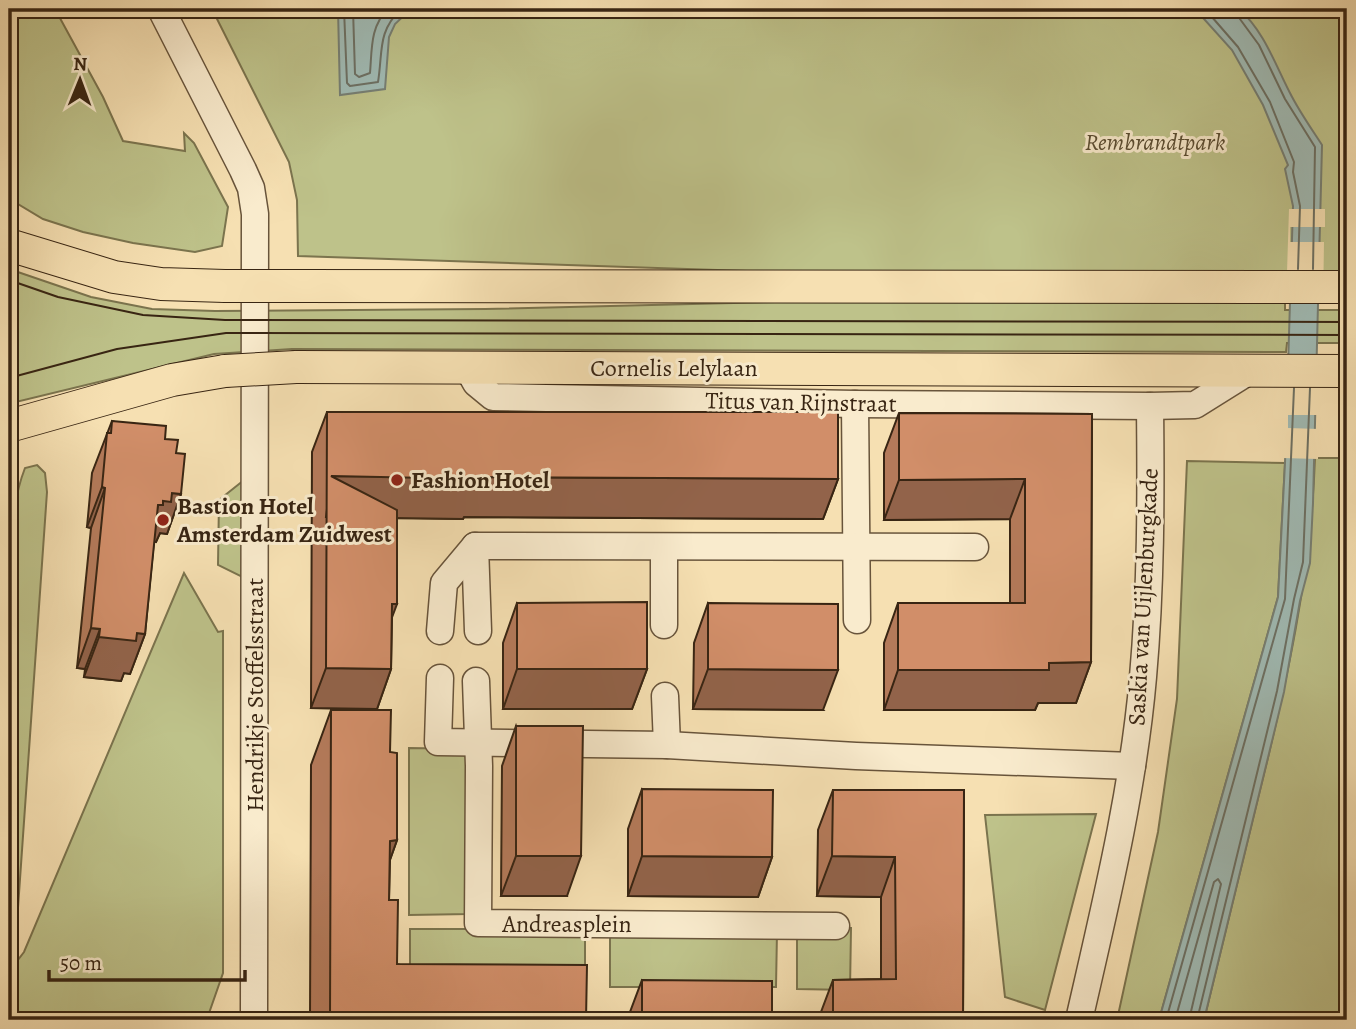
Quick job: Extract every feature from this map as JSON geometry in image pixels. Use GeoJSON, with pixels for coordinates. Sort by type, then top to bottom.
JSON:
{"type":"FeatureCollection","features":[{"type":"Feature","properties":{"kind":"main road"},"geometry":{"type":"LineString","coordinates":[[9,245],[114,277],[161,284],[1347,287]]}},
{"type":"Feature","properties":{"kind":"main road","name":"Cornelis Lelylaan"},"geometry":{"type":"LineString","coordinates":[[9,426],[172,380],[225,370],[296,366],[1347,370]]}},
{"type":"Feature","properties":{"kind":"street","name":"Hendrikje Stoffelsstraat"},"geometry":{"type":"LineString","coordinates":[[161,9],[251,188],[256,246],[254,1020]]}},
{"type":"Feature","properties":{"kind":"street","name":"Titus van Rijnstraat"},"geometry":{"type":"LineString","coordinates":[[467,367],[476,383],[493,397],[1150,406]]}},
{"type":"Feature","properties":{"kind":"street"},"geometry":{"type":"LineString","coordinates":[[1150,406],[1195,405],[1251,370]]}},
{"type":"Feature","properties":{"kind":"street"},"geometry":{"type":"LineString","coordinates":[[855,404],[857,620]]}},
{"type":"Feature","properties":{"kind":"street","name":"Saskia van Uijlenburgkade"},"geometry":{"type":"LineString","coordinates":[[1079,1020],[1122,830],[1143,677],[1151,530],[1150,406]]}},
{"type":"Feature","properties":{"kind":"street"},"geometry":{"type":"LineString","coordinates":[[475,546],[975,547]]}},
{"type":"Feature","properties":{"kind":"street"},"geometry":{"type":"LineString","coordinates":[[475,546],[478,631]]}},
{"type":"Feature","properties":{"kind":"street"},"geometry":{"type":"LineString","coordinates":[[440,631],[444,583],[475,546]]}},
{"type":"Feature","properties":{"kind":"street"},"geometry":{"type":"LineString","coordinates":[[664,547],[664,625]]}},
{"type":"Feature","properties":{"kind":"street"},"geometry":{"type":"LineString","coordinates":[[440,678],[438,741],[667,745],[856,756],[1132,766]]}},
{"type":"Feature","properties":{"kind":"street","name":"Andreasplein"},"geometry":{"type":"LineString","coordinates":[[476,681],[479,766],[478,923],[836,926]]}},
{"type":"Feature","properties":{"kind":"street"},"geometry":{"type":"LineString","coordinates":[[665,696],[667,745]]}},
{"type":"Feature","properties":{"kind":"green space"},"geometry":{"type":"Polygon","coordinates":[[[9,9],[55,9],[103,97],[123,141],[185,151],[184,133],[194,143],[228,207],[222,246],[195,252],[133,243],[83,232],[43,219],[18,204],[9,187],[9,9]]]}},
{"type":"Feature","properties":{"kind":"green space","name":"Rembrandtpark"},"geometry":{"type":"Polygon","coordinates":[[[212,9],[1347,9],[1347,277],[747,271],[298,256],[297,200],[289,162],[212,9]]]}},
{"type":"Feature","properties":{"kind":"green space"},"geometry":{"type":"Polygon","coordinates":[[[9,269],[91,297],[152,309],[215,311],[485,309],[776,302],[1285,301],[1285,310],[1347,310],[1347,343],[1287,343],[1286,352],[292,349],[214,354],[16,402],[11,398],[9,366],[9,269]]]}},
{"type":"Feature","properties":{"kind":"green space"},"geometry":{"type":"Polygon","coordinates":[[[1315,458],[1347,458],[1347,1020],[1204,1020],[1296,630],[1313,501],[1315,458]]]}},
{"type":"Feature","properties":{"kind":"green space"},"geometry":{"type":"Polygon","coordinates":[[[1187,461],[1285,463],[1278,597],[1159,1020],[1117,1020],[1158,832],[1177,699],[1187,461]]]}},
{"type":"Feature","properties":{"kind":"green space"},"geometry":{"type":"Polygon","coordinates":[[[37,465],[45,473],[47,492],[14,965],[24,952],[184,573],[218,632],[223,631],[223,973],[208,1016],[9,1016],[10,552],[20,482],[25,468],[37,465]]]}},
{"type":"Feature","properties":{"kind":"green space"},"geometry":{"type":"Polygon","coordinates":[[[258,469],[257,584],[218,565],[219,500],[258,469]]]}},
{"type":"Feature","properties":{"kind":"green space"},"geometry":{"type":"Polygon","coordinates":[[[409,748],[469,749],[469,914],[409,915],[409,748]]]}},
{"type":"Feature","properties":{"kind":"green space"},"geometry":{"type":"Polygon","coordinates":[[[1096,814],[1045,1010],[1005,997],[985,815],[1096,814]]]}},
{"type":"Feature","properties":{"kind":"green space"},"geometry":{"type":"Polygon","coordinates":[[[797,928],[851,928],[850,990],[797,989],[797,928]]]}},
{"type":"Feature","properties":{"kind":"green space"},"geometry":{"type":"Polygon","coordinates":[[[410,929],[585,929],[585,986],[410,984],[410,929]]]}},
{"type":"Feature","properties":{"kind":"green space"},"geometry":{"type":"Polygon","coordinates":[[[610,931],[777,932],[776,987],[610,987],[610,931]]]}},
{"type":"Feature","properties":{"kind":"water"},"geometry":{"type":"Polygon","coordinates":[[[338,9],[411,9],[395,24],[389,37],[385,89],[340,95],[338,9]]]}},
{"type":"Feature","properties":{"kind":"water"},"geometry":{"type":"Polygon","coordinates":[[[1195,9],[1239,9],[1248,18],[1322,145],[1313,503],[1310,563],[1300,601],[1284,692],[1204,1020],[1159,1020],[1278,597],[1285,463],[1293,206],[1285,169],[1288,165],[1263,105],[1232,50],[1195,9]]]}},
{"type":"Feature","properties":{"kind":"pier"},"geometry":{"type":"Polygon","coordinates":[[[1289,209],[1325,209],[1325,227],[1290,227],[1290,242],[1324,242],[1323,304],[1286,304],[1289,209]]]}},
{"type":"Feature","properties":{"kind":"pier"},"geometry":{"type":"Polygon","coordinates":[[[1285,354],[1321,354],[1319,415],[1288,415],[1288,428],[1319,429],[1318,459],[1282,458],[1285,354]]]}},
{"type":"Feature","properties":{"kind":"building"},"geometry":{"type":"Polygon","coordinates":[[[327,412],[838,412],[838,479],[477,477],[478,479],[331,476],[397,510],[397,604],[392,604],[391,669],[326,668],[327,412]]]}},
{"type":"Feature","properties":{"kind":"building"},"geometry":{"type":"Polygon","coordinates":[[[899,413],[1092,414],[1091,662],[1049,663],[1049,670],[898,670],[898,603],[1025,603],[1025,479],[899,480],[899,413]]]}},
{"type":"Feature","properties":{"kind":"building"},"geometry":{"type":"Polygon","coordinates":[[[112,421],[166,426],[165,439],[178,440],[176,453],[185,454],[181,494],[172,493],[171,502],[163,501],[163,505],[158,505],[145,634],[137,633],[136,641],[99,637],[100,629],[91,628],[105,488],[102,487],[107,433],[111,433],[112,421]]]}},
{"type":"Feature","properties":{"kind":"building"},"geometry":{"type":"Polygon","coordinates":[[[647,602],[647,669],[517,669],[517,603],[647,602]]]}},
{"type":"Feature","properties":{"kind":"building"},"geometry":{"type":"Polygon","coordinates":[[[708,603],[838,604],[838,670],[708,669],[708,603]]]}},
{"type":"Feature","properties":{"kind":"building"},"geometry":{"type":"Polygon","coordinates":[[[331,710],[391,710],[390,752],[397,753],[397,840],[390,841],[389,900],[398,900],[397,964],[587,965],[586,1020],[330,1020],[331,710]]]}},
{"type":"Feature","properties":{"kind":"building"},"geometry":{"type":"Polygon","coordinates":[[[516,726],[583,726],[581,856],[516,856],[516,726]]]}},
{"type":"Feature","properties":{"kind":"building"},"geometry":{"type":"Polygon","coordinates":[[[642,789],[773,790],[772,857],[642,856],[642,789]]]}},
{"type":"Feature","properties":{"kind":"building"},"geometry":{"type":"Polygon","coordinates":[[[833,790],[964,790],[963,1020],[833,1020],[833,980],[896,979],[895,857],[832,856],[833,790]]]}},
{"type":"Feature","properties":{"kind":"building"},"geometry":{"type":"Polygon","coordinates":[[[642,980],[772,981],[772,1020],[642,1020],[642,980]]]}},
{"type":"Feature","properties":{"kind":"tram line"},"geometry":{"type":"LineString","coordinates":[[9,280],[58,297],[143,315],[225,320],[1347,322]]}},
{"type":"Feature","properties":{"kind":"tram line"},"geometry":{"type":"LineString","coordinates":[[9,378],[117,349],[226,333],[1347,335]]}},
{"type":"Feature","properties":{"kind":"place","name":"Fashion Hotel"},"geometry":{"type":"Point","coordinates":[397,480]}},
{"type":"Feature","properties":{"kind":"place","name":"Bastion Hotel Amsterdam Zuidwest"},"geometry":{"type":"Point","coordinates":[163,520]}}]}
